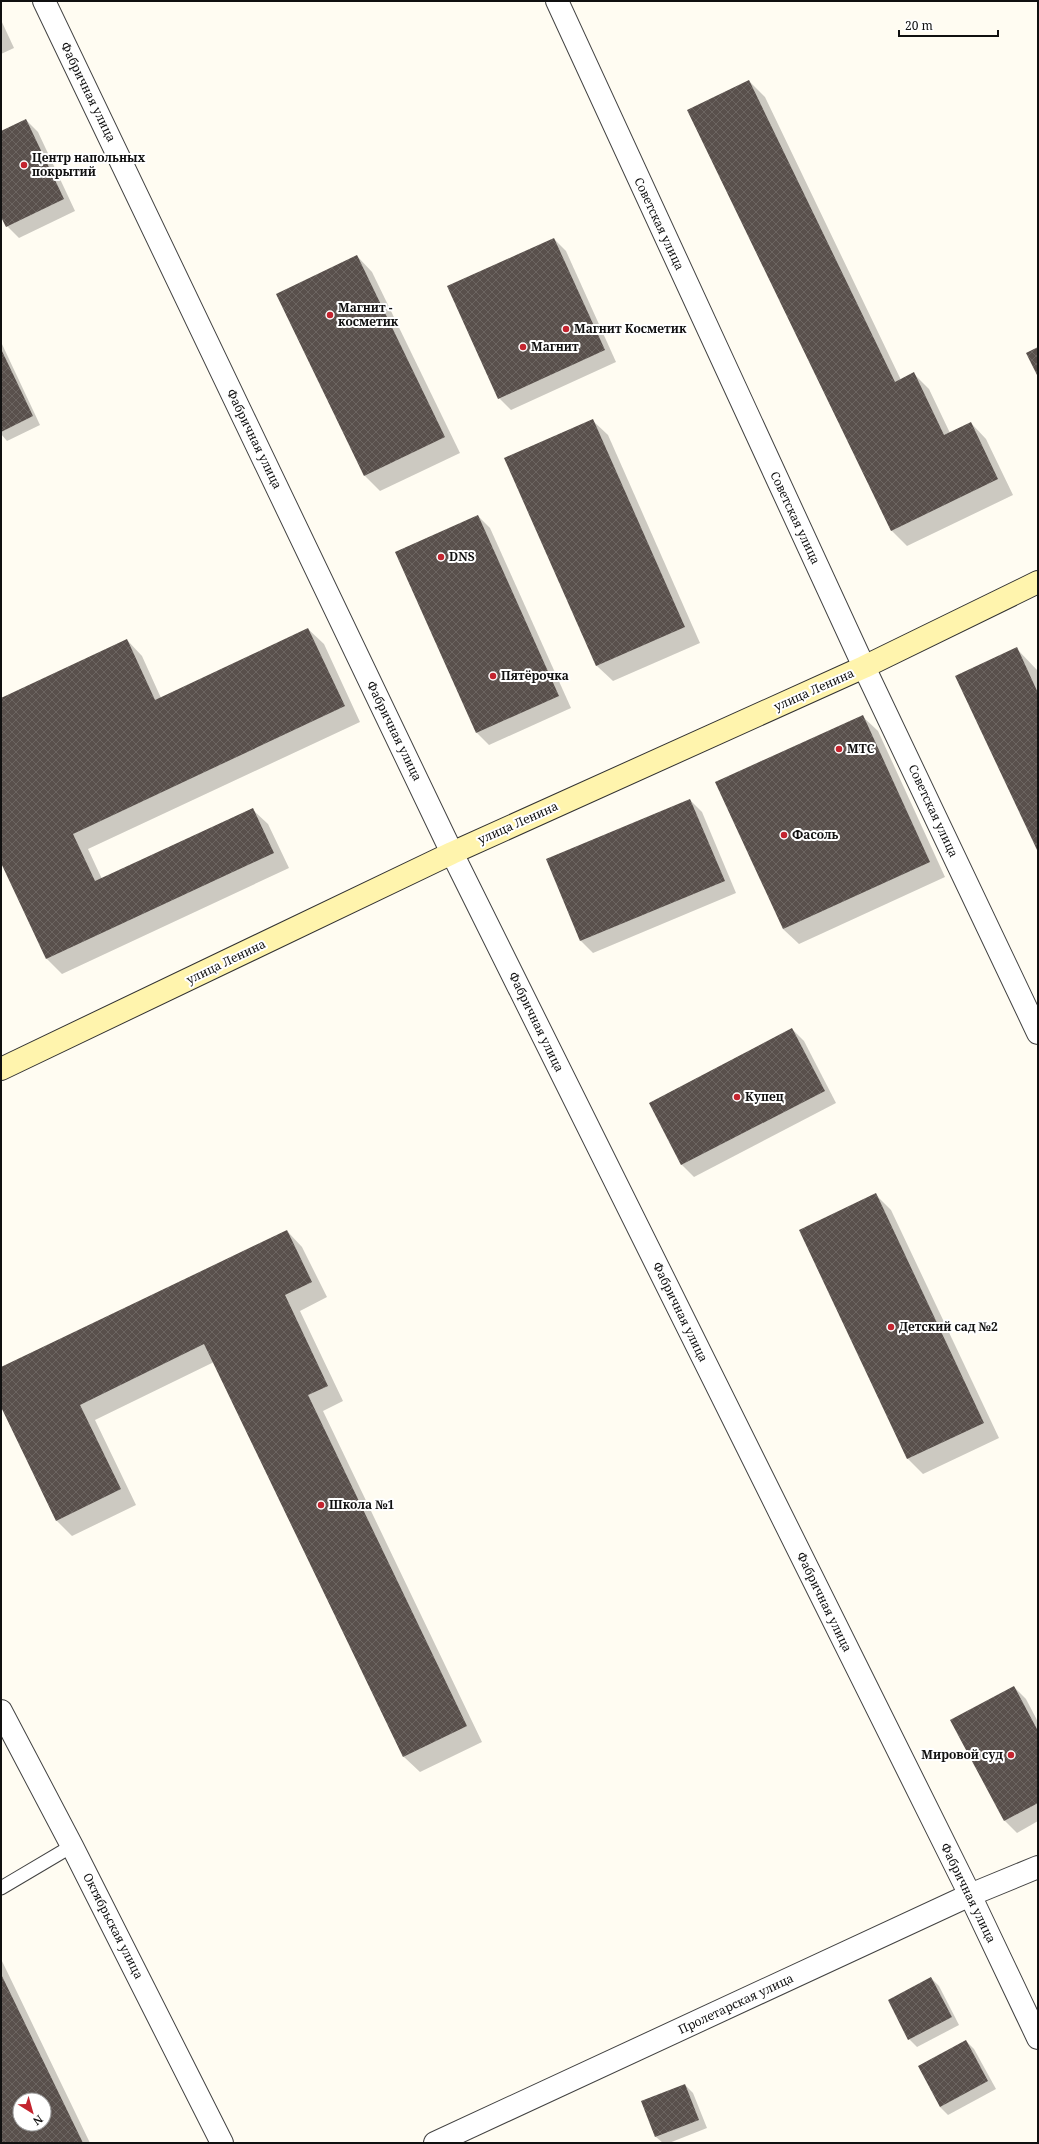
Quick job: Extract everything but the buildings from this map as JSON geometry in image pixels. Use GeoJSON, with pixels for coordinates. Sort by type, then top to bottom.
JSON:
{"type":"FeatureCollection","features":[{"type":"Feature","properties":{"kind":"street","name":"Фабричная улица"},"geometry":{"type":"LineString","coordinates":[[44,1],[452,853],[970,1896],[1038,2038]]}},
{"type":"Feature","properties":{"kind":"street","name":"Советская улица"},"geometry":{"type":"LineString","coordinates":[[557,1],[864,667],[1038,1033]]}},
{"type":"Feature","properties":{"kind":"street","name":"улица Ленина"},"geometry":{"type":"LineString","coordinates":[[1,1069],[452,853],[864,667],[1038,582]]}},
{"type":"Feature","properties":{"kind":"street","name":"Октябрьская улица"},"geometry":{"type":"LineString","coordinates":[[1,1711],[72,1846],[222,2143]]}},
{"type":"Feature","properties":{"kind":"street","name":"Пролетарская улица"},"geometry":{"type":"LineString","coordinates":[[434,2143],[970,1896],[1038,1867]]}},
{"type":"Feature","properties":{"kind":"lane"},"geometry":{"type":"LineString","coordinates":[[1,1888],[72,1846]]}},
{"type":"Feature","properties":{"kind":"place","name":"Центр напольных покрытий"},"geometry":{"type":"Point","coordinates":[24,165]}},
{"type":"Feature","properties":{"kind":"place","name":"Магнит - косметик"},"geometry":{"type":"Point","coordinates":[330,315]}},
{"type":"Feature","properties":{"kind":"place","name":"Магнит Косметик"},"geometry":{"type":"Point","coordinates":[566,329]}},
{"type":"Feature","properties":{"kind":"place","name":"Магнит"},"geometry":{"type":"Point","coordinates":[523,347]}},
{"type":"Feature","properties":{"kind":"place","name":"DNS"},"geometry":{"type":"Point","coordinates":[441,557]}},
{"type":"Feature","properties":{"kind":"place","name":"Пятёрочка"},"geometry":{"type":"Point","coordinates":[493,676]}},
{"type":"Feature","properties":{"kind":"place","name":"МТС"},"geometry":{"type":"Point","coordinates":[839,749]}},
{"type":"Feature","properties":{"kind":"place","name":"Фасоль"},"geometry":{"type":"Point","coordinates":[784,835]}},
{"type":"Feature","properties":{"kind":"place","name":"Купец"},"geometry":{"type":"Point","coordinates":[737,1097]}},
{"type":"Feature","properties":{"kind":"place","name":"Детский сад №2"},"geometry":{"type":"Point","coordinates":[891,1327]}},
{"type":"Feature","properties":{"kind":"place","name":"Школа №1"},"geometry":{"type":"Point","coordinates":[321,1505]}},
{"type":"Feature","properties":{"kind":"place","name":"Мировой суд"},"geometry":{"type":"Point","coordinates":[1011,1755]}}]}
